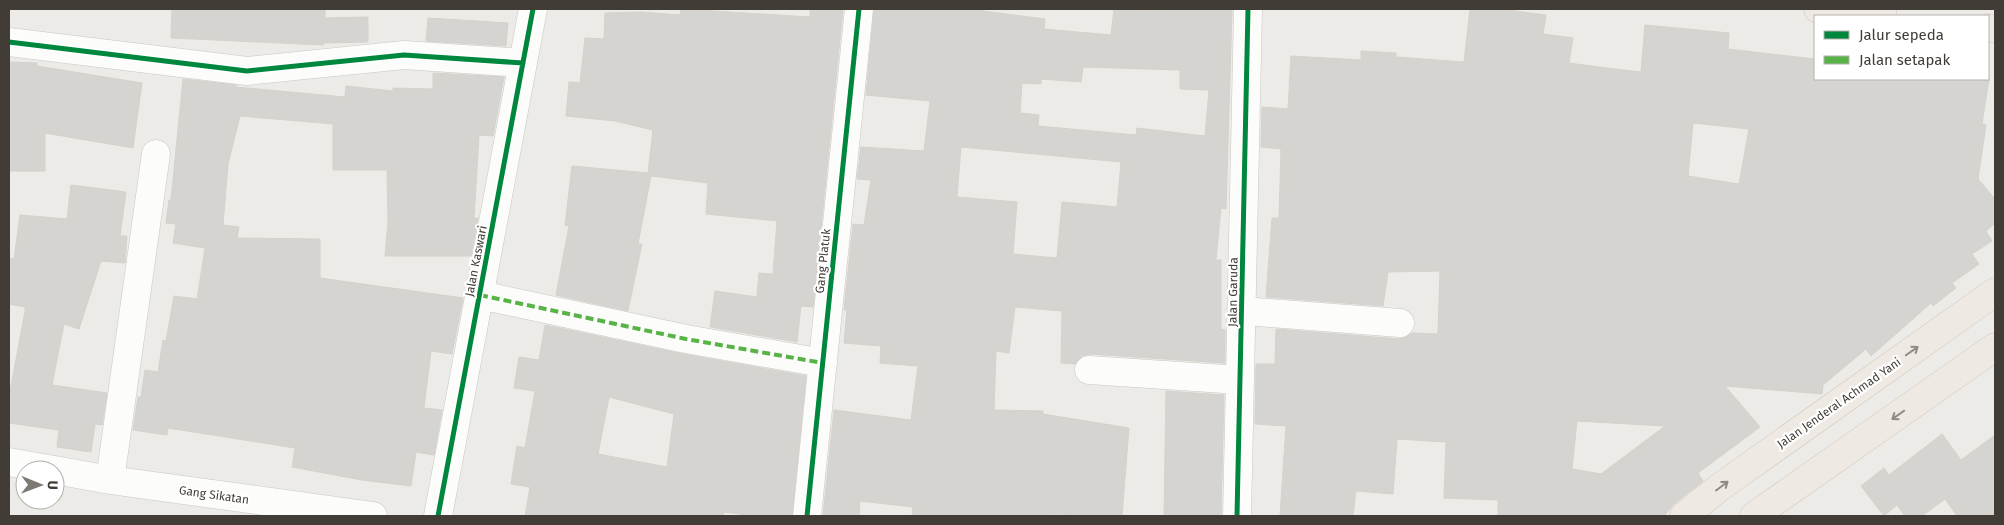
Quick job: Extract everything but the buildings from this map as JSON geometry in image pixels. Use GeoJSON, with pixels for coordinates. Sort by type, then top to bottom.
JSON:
{"type":"FeatureCollection","features":[{"type":"Feature","properties":{"kind":"main road"},"geometry":{"type":"LineString","coordinates":[[1818,9],[1874,15]]}},
{"type":"Feature","properties":{"kind":"main road","name":"Jalan Jenderal Achmad Yani"},"geometry":{"type":"LineString","coordinates":[[1684,516],[1720,487],[1995,292]]}},
{"type":"Feature","properties":{"kind":"main road"},"geometry":{"type":"LineString","coordinates":[[1754,516],[1995,346]]}},
{"type":"Feature","properties":{"kind":"street","name":"Jalan Kaswari"},"geometry":{"type":"LineString","coordinates":[[438,516],[533,9]]}},
{"type":"Feature","properties":{"kind":"street","name":"Gang Platuk"},"geometry":{"type":"LineString","coordinates":[[807,516],[859,9]]}},
{"type":"Feature","properties":{"kind":"street","name":"Jalan Garuda"},"geometry":{"type":"LineString","coordinates":[[1237,516],[1243,311],[1248,9]]}},
{"type":"Feature","properties":{"kind":"street"},"geometry":{"type":"LineString","coordinates":[[9,42],[247,71],[404,55],[523,63]]}},
{"type":"Feature","properties":{"kind":"street"},"geometry":{"type":"LineString","coordinates":[[110,480],[156,154]]}},
{"type":"Feature","properties":{"kind":"street"},"geometry":{"type":"LineString","coordinates":[[480,295],[686,339],[823,363]]}},
{"type":"Feature","properties":{"kind":"street"},"geometry":{"type":"LineString","coordinates":[[1243,311],[1400,323]]}},
{"type":"Feature","properties":{"kind":"street"},"geometry":{"type":"LineString","coordinates":[[1089,370],[1240,380]]}},
{"type":"Feature","properties":{"kind":"street","name":"Gang Sikatan"},"geometry":{"type":"LineString","coordinates":[[65,472],[110,480],[373,516]]}},
{"type":"Feature","properties":{"kind":"marked path"},"geometry":{"type":"LineString","coordinates":[[480,295],[686,339],[823,363]]}},
{"type":"Feature","properties":{"kind":"cycle path"},"geometry":{"type":"LineString","coordinates":[[438,516],[533,9]]}},
{"type":"Feature","properties":{"kind":"cycle path"},"geometry":{"type":"LineString","coordinates":[[807,516],[859,9]]}},
{"type":"Feature","properties":{"kind":"cycle path"},"geometry":{"type":"LineString","coordinates":[[1237,516],[1248,9]]}},
{"type":"Feature","properties":{"kind":"cycle path"},"geometry":{"type":"LineString","coordinates":[[9,42],[247,71],[404,55],[523,63]]}}]}
